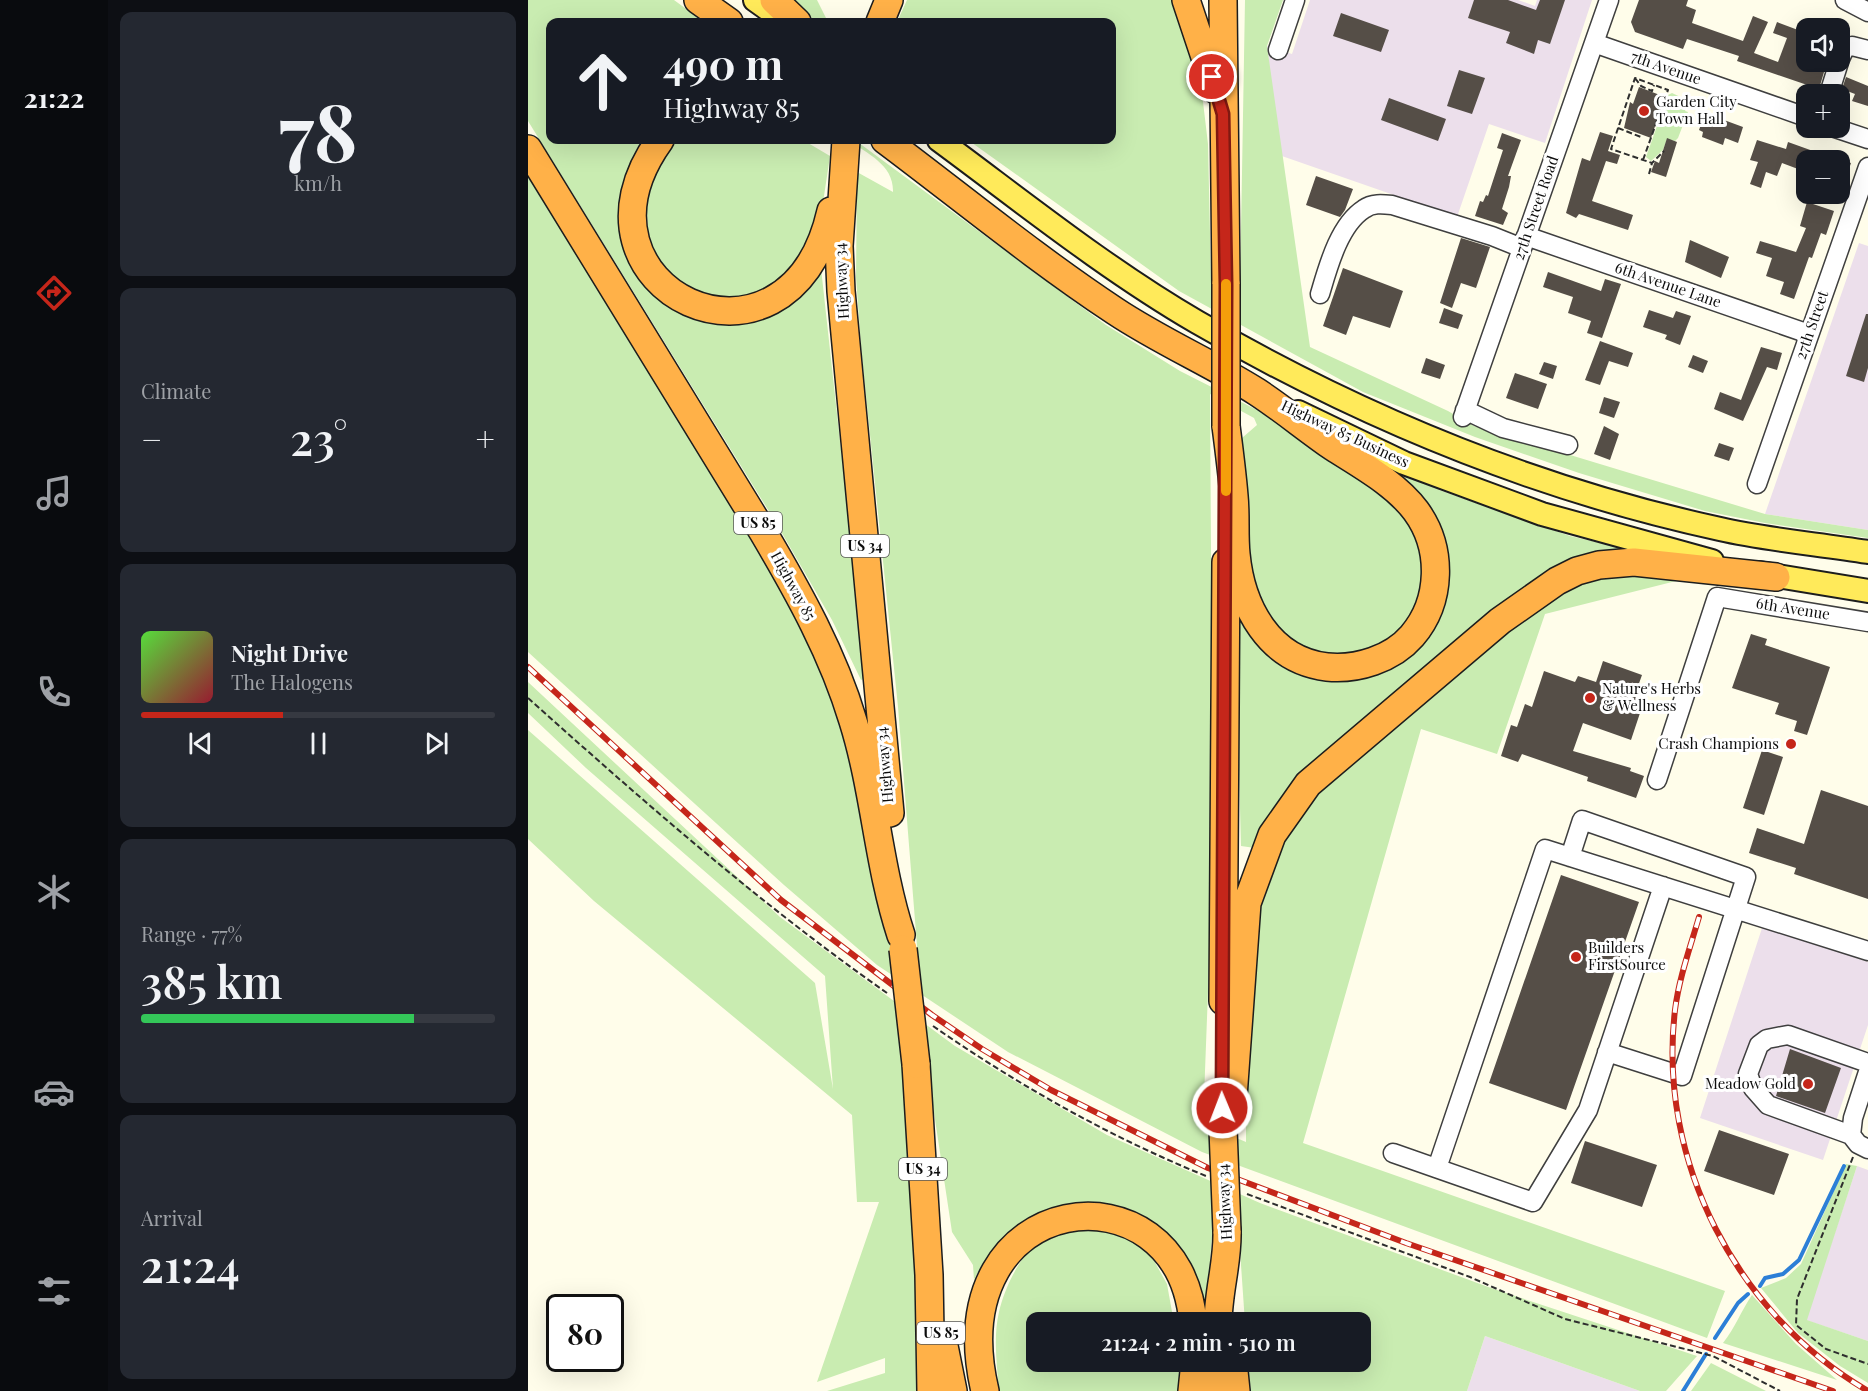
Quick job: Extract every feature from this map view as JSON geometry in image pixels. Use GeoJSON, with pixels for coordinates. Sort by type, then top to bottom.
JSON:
{"type":"FeatureCollection","features":[{"type":"Feature","properties":{"kind":"highway"},"geometry":{"type":"LineString","coordinates":[[698,0],[723,18]]}},
{"type":"Feature","properties":{"kind":"highway"},"geometry":{"type":"LineString","coordinates":[[774,0],[793,18]]}},
{"type":"Feature","properties":{"kind":"highway"},"geometry":{"type":"LineString","coordinates":[[882,18],[889,0]]}},
{"type":"Feature","properties":{"kind":"highway"},"geometry":{"type":"LineString","coordinates":[[1186,0],[1223,114]]}},
{"type":"Feature","properties":{"kind":"highway","name":"Highway 34"},"geometry":{"type":"LineString","coordinates":[[1218,1312],[1227,1242],[1223,1129],[1227,426],[1223,0]]}},
{"type":"Feature","properties":{"kind":"highway"},"geometry":{"type":"LineString","coordinates":[[657,144],[646,159],[636,182],[632,201],[632,224],[639,250],[645,266],[674,295],[697,306],[717,311],[765,306],[804,275],[827,228],[845,148]]}},
{"type":"Feature","properties":{"kind":"highway"},"geometry":{"type":"LineString","coordinates":[[871,144],[931,188],[981,212]]}},
{"type":"Feature","properties":{"kind":"highway","name":"Highway 85 Business"},"geometry":{"type":"LineString","coordinates":[[890,144],[1117,312],[1256,392]]}},
{"type":"Feature","properties":{"kind":"highway","name":"Highway 34"},"geometry":{"type":"LineString","coordinates":[[845,148],[839,246],[841,291],[902,942],[916,1064],[929,1275],[931,1391]]}},
{"type":"Feature","properties":{"kind":"highway","name":"Highway 85"},"geometry":{"type":"LineString","coordinates":[[528,149],[763,532],[797,591],[829,655],[854,722],[869,787],[889,896],[902,942]]}},
{"type":"Feature","properties":{"kind":"highway"},"geometry":{"type":"LineString","coordinates":[[1227,426],[1238,570],[1249,608],[1263,630],[1287,653],[1316,665],[1350,667],[1379,659],[1399,648],[1418,628],[1429,607],[1434,589],[1435,553],[1419,514],[1372,472],[1256,392]]}},
{"type":"Feature","properties":{"kind":"highway"},"geometry":{"type":"LineString","coordinates":[[1223,1129],[1232,1111],[1247,903],[1272,835],[1308,784],[1500,621],[1557,580],[1577,571],[1599,565],[1634,562],[1776,577]]}},
{"type":"Feature","properties":{"kind":"highway"},"geometry":{"type":"LineString","coordinates":[[985,1391],[978,1332],[984,1295],[991,1276],[1009,1249],[1027,1235],[1063,1218],[1083,1216],[1125,1222],[1151,1237],[1175,1264],[1186,1288],[1191,1312]]}},
{"type":"Feature","properties":{"kind":"highway"},"geometry":{"type":"LineString","coordinates":[[1227,1242],[1230,1312]]}},
{"type":"Feature","properties":{"kind":"highway","name":"US 85"},"geometry":{"type":"LineString","coordinates":[[929,1275],[953,1391]]}},
{"type":"Feature","properties":{"kind":"highway"},"geometry":{"type":"LineString","coordinates":[[1192,1391],[1194,1372]]}},
{"type":"Feature","properties":{"kind":"highway"},"geometry":{"type":"LineString","coordinates":[[1216,1391],[1217,1372]]}},
{"type":"Feature","properties":{"kind":"highway"},"geometry":{"type":"LineString","coordinates":[[1234,1372],[1236,1391]]}},
{"type":"Feature","properties":{"kind":"main road"},"geometry":{"type":"LineString","coordinates":[[755,0],[782,18]]}},
{"type":"Feature","properties":{"kind":"main road","name":"Highway 85 Business"},"geometry":{"type":"LineString","coordinates":[[944,144],[1104,262],[1196,322],[1375,415],[1545,481],[1627,506],[1721,530],[1868,552]]}},
{"type":"Feature","properties":{"kind":"main road","name":"Highway 85 Business"},"geometry":{"type":"LineString","coordinates":[[1256,392],[1404,463],[1542,514],[1776,577],[1868,591]]}},
{"type":"Feature","properties":{"kind":"street"},"geometry":{"type":"LineString","coordinates":[[1278,50],[1295,0]]}},
{"type":"Feature","properties":{"kind":"street","name":"27th Street Road"},"geometry":{"type":"LineString","coordinates":[[1568,445],[1503,428],[1464,413],[1609,0]]}},
{"type":"Feature","properties":{"kind":"street"},"geometry":{"type":"LineString","coordinates":[[1845,0],[1868,12]]}},
{"type":"Feature","properties":{"kind":"street","name":"7th Avenue"},"geometry":{"type":"LineString","coordinates":[[1594,43],[1796,114]]}},
{"type":"Feature","properties":{"kind":"street"},"geometry":{"type":"LineString","coordinates":[[1850,47],[1868,50]]}},
{"type":"Feature","properties":{"kind":"street"},"geometry":{"type":"LineString","coordinates":[[1850,133],[1868,139]]}},
{"type":"Feature","properties":{"kind":"street","name":"27th Street"},"geometry":{"type":"LineString","coordinates":[[1757,484],[1868,167]]}},
{"type":"Feature","properties":{"kind":"street","name":"6th Avenue Lane"},"geometry":{"type":"LineString","coordinates":[[1320,294],[1341,236],[1363,209],[1376,204],[1392,205],[1492,236],[1524,242],[1809,334]]}},
{"type":"Feature","properties":{"kind":"street","name":"6th Avenue"},"geometry":{"type":"LineString","coordinates":[[1657,780],[1717,597],[1868,622]]}},
{"type":"Feature","properties":{"kind":"street"},"geometry":{"type":"LineString","coordinates":[[1570,857],[1582,820],[1746,877],[1682,1076],[1607,1052]]}},
{"type":"Feature","properties":{"kind":"street"},"geometry":{"type":"LineString","coordinates":[[1437,1168],[1545,849],[1868,951]]}},
{"type":"Feature","properties":{"kind":"street"},"geometry":{"type":"LineString","coordinates":[[1393,1153],[1533,1202],[1588,1110],[1663,886]]}},
{"type":"Feature","properties":{"kind":"street"},"geometry":{"type":"LineString","coordinates":[[1859,1143],[1768,1105],[1753,1088],[1748,1074],[1759,1045],[1767,1039],[1788,1035],[1868,1063]]}},
{"type":"Feature","properties":{"kind":"street"},"geometry":{"type":"LineString","coordinates":[[1859,1143],[1853,1118],[1868,1072]]}},
{"type":"Feature","properties":{"kind":"path"},"geometry":{"type":"LineString","coordinates":[[1635,78],[1641,87],[1652,91],[1654,84]]}},
{"type":"Feature","properties":{"kind":"path"},"geometry":{"type":"LineString","coordinates":[[1635,78],[1668,90],[1643,160]]}},
{"type":"Feature","properties":{"kind":"path"},"geometry":{"type":"LineString","coordinates":[[1635,78],[1611,149],[1652,163]]}},
{"type":"Feature","properties":{"kind":"path"},"geometry":{"type":"LineString","coordinates":[[1618,128],[1641,136]]}},
{"type":"Feature","properties":{"kind":"path"},"geometry":{"type":"LineString","coordinates":[[1649,174],[1652,163],[1664,151]]}},
{"type":"Feature","properties":{"kind":"path"},"geometry":{"type":"LineString","coordinates":[[528,698],[651,808],[778,911],[890,995]]}},
{"type":"Feature","properties":{"kind":"path"},"geometry":{"type":"LineString","coordinates":[[925,1020],[969,1051],[1107,1132],[1215,1180]]}},
{"type":"Feature","properties":{"kind":"path"},"geometry":{"type":"LineString","coordinates":[[1859,1143],[1797,1299],[1796,1325],[1826,1348],[1868,1364]]}},
{"type":"Feature","properties":{"kind":"path"},"geometry":{"type":"LineString","coordinates":[[1246,1193],[1470,1277],[1565,1319],[1713,1356],[1780,1391]]}},
{"type":"Feature","properties":{"kind":"shaded area"},"geometry":{"type":"Polygon","coordinates":[[[1310,0],[1518,0],[1535,6],[1537,0],[1592,0],[1545,143],[1489,124],[1457,217],[1279,155],[1267,46],[1292,54],[1310,0]]]}},
{"type":"Feature","properties":{"kind":"shaded area"},"geometry":{"type":"Polygon","coordinates":[[[1859,243],[1868,246],[1868,530],[1765,514],[1859,243]]]}},
{"type":"Feature","properties":{"kind":"shaded area"},"geometry":{"type":"Polygon","coordinates":[[[1763,925],[1868,962],[1868,1025],[1823,1160],[1700,1118],[1763,925]]]}},
{"type":"Feature","properties":{"kind":"shaded area"},"geometry":{"type":"Polygon","coordinates":[[[1857,1166],[1868,1170],[1868,1341],[1806,1320],[1857,1166]]]}},
{"type":"Feature","properties":{"kind":"shaded area"},"geometry":{"type":"Polygon","coordinates":[[[1485,1336],[1640,1391],[1467,1391],[1485,1336]]]}},
{"type":"Feature","properties":{"kind":"green space"},"geometry":{"type":"Polygon","coordinates":[[[528,0],[674,0],[699,18],[546,18],[546,144],[650,144],[626,236],[702,315],[821,268],[866,678],[861,680],[832,620],[775,521],[528,121],[528,0]]]}},
{"type":"Feature","properties":{"kind":"green space"},"geometry":{"type":"Polygon","coordinates":[[[785,0],[817,0],[826,18],[804,18],[785,0]]]}},
{"type":"Feature","properties":{"kind":"green space"},"geometry":{"type":"Polygon","coordinates":[[[907,0],[1174,0],[1201,85],[1208,144],[1211,278],[1240,289],[1245,0],[1283,0],[1267,46],[1310,347],[1448,411],[1474,426],[1765,514],[1868,530],[1868,538],[1765,523],[1705,511],[1579,473],[1475,437],[1363,392],[1179,291],[974,144],[1116,144],[1116,18],[899,18],[907,0]]]}},
{"type":"Feature","properties":{"kind":"green space"},"geometry":{"type":"Polygon","coordinates":[[[1672,93],[1689,101],[1685,111],[1688,112],[1678,138],[1675,141],[1667,139],[1663,150],[1651,161],[1646,157],[1668,95],[1672,93]]]}},
{"type":"Feature","properties":{"kind":"green space"},"geometry":{"type":"Polygon","coordinates":[[[664,144],[810,144],[830,156],[818,236],[774,289],[730,299],[691,293],[669,275],[649,250],[645,174],[664,144]]]}},
{"type":"Feature","properties":{"kind":"green space"},"geometry":{"type":"Polygon","coordinates":[[[854,144],[860,144],[1106,325],[1180,371],[1257,410],[1405,510],[1420,537],[1425,592],[1400,635],[1355,656],[1303,651],[1279,640],[1244,572],[1242,438],[1257,425],[1254,418],[1210,394],[1213,859],[1203,1124],[1246,1142],[1246,1046],[1259,897],[1277,854],[1299,813],[1344,769],[1539,604],[1584,577],[1617,569],[1726,581],[1725,586],[1680,580],[1545,614],[1497,754],[1421,729],[1303,1143],[1725,1291],[1707,1338],[1202,1152],[1008,1052],[877,965],[784,885],[528,652],[528,169],[690,431],[798,619],[828,677],[918,958],[898,707],[861,347],[856,277],[857,172],[893,192],[889,174],[871,155],[854,144]]]}},
{"type":"Feature","properties":{"kind":"green space"},"geometry":{"type":"Polygon","coordinates":[[[1388,467],[1440,485],[1439,490],[1570,536],[1635,551],[1583,557],[1255,848],[1241,846],[1235,617],[1245,616],[1254,636],[1365,673],[1445,587],[1388,467]]]}},
{"type":"Feature","properties":{"kind":"green space"},"geometry":{"type":"Polygon","coordinates":[[[528,682],[780,917],[955,1046],[1107,1135],[1260,1203],[1491,1288],[1697,1356],[1666,1391],[1640,1391],[1485,1336],[1467,1391],[1251,1391],[1248,1372],[1371,1372],[1371,1312],[1244,1312],[1239,1236],[1213,1226],[1210,1259],[1212,1288],[1209,1312],[1203,1312],[1188,1265],[1057,1210],[1031,1221],[1008,1236],[989,1256],[974,1280],[973,1265],[952,1232],[928,1073],[917,1271],[920,1391],[827,1391],[885,1373],[885,1358],[817,1382],[879,1202],[857,1202],[852,1115],[594,901],[528,839],[528,730],[815,983],[833,1089],[825,976],[586,768],[528,713],[528,682]]]}},
{"type":"Feature","properties":{"kind":"green space"},"geometry":{"type":"Polygon","coordinates":[[[1846,1164],[1857,1166],[1807,1320],[1868,1341],[1868,1383],[1840,1366],[1798,1333],[1761,1288],[1786,1278],[1801,1264],[1846,1164]]]}},
{"type":"Feature","properties":{"kind":"green space"},"geometry":{"type":"Polygon","coordinates":[[[1083,1228],[1127,1237],[1152,1257],[1167,1284],[1172,1312],[1026,1312],[1026,1372],[1181,1372],[1180,1391],[999,1391],[996,1331],[1002,1302],[1011,1279],[1024,1256],[1041,1239],[1055,1232],[1083,1228]]]}},
{"type":"Feature","properties":{"kind":"green space"},"geometry":{"type":"Polygon","coordinates":[[[1752,1295],[1796,1344],[1837,1380],[1723,1343],[1752,1295]]]}},
{"type":"Feature","properties":{"kind":"green space"},"geometry":{"type":"Polygon","coordinates":[[[1711,1363],[1766,1391],[1691,1391],[1711,1363]]]}},
{"type":"Feature","properties":{"kind":"building"},"geometry":{"type":"Polygon","coordinates":[[[1474,0],[1508,0],[1536,10],[1540,0],[1565,0],[1550,44],[1538,40],[1534,54],[1506,43],[1510,32],[1468,18],[1474,0]]]}},
{"type":"Feature","properties":{"kind":"building"},"geometry":{"type":"Polygon","coordinates":[[[1639,0],[1688,0],[1686,6],[1696,10],[1692,23],[1743,41],[1753,16],[1768,22],[1754,53],[1778,62],[1787,38],[1773,33],[1777,22],[1796,29],[1796,72],[1824,72],[1820,84],[1804,84],[1737,61],[1739,56],[1687,39],[1683,49],[1635,32],[1631,22],[1639,0]]]}},
{"type":"Feature","properties":{"kind":"building"},"geometry":{"type":"Polygon","coordinates":[[[1341,13],[1389,30],[1381,52],[1333,36],[1341,13]]]}},
{"type":"Feature","properties":{"kind":"building"},"geometry":{"type":"Polygon","coordinates":[[[1459,70],[1485,78],[1472,114],[1447,106],[1459,70]]]}},
{"type":"Feature","properties":{"kind":"building"},"geometry":{"type":"Polygon","coordinates":[[[1846,77],[1868,86],[1868,106],[1852,101],[1855,94],[1850,92],[1850,84],[1844,84],[1846,77]]]}},
{"type":"Feature","properties":{"kind":"building","name":"Garden City Town Hall"},"geometry":{"type":"Polygon","coordinates":[[[1639,87],[1665,97],[1651,138],[1624,128],[1630,102],[1633,104],[1639,87]]]}},
{"type":"Feature","properties":{"kind":"building"},"geometry":{"type":"Polygon","coordinates":[[[1389,98],[1446,119],[1438,141],[1381,120],[1389,98]]]}},
{"type":"Feature","properties":{"kind":"building"},"geometry":{"type":"Polygon","coordinates":[[[1705,113],[1743,127],[1738,143],[1725,138],[1723,145],[1702,137],[1703,132],[1699,130],[1705,113]]]}},
{"type":"Feature","properties":{"kind":"building"},"geometry":{"type":"Polygon","coordinates":[[[1600,132],[1613,136],[1608,151],[1620,155],[1617,164],[1606,161],[1592,201],[1633,215],[1628,230],[1579,214],[1576,218],[1566,213],[1582,158],[1590,161],[1600,132]]]}},
{"type":"Feature","properties":{"kind":"building"},"geometry":{"type":"Polygon","coordinates":[[[1502,133],[1521,140],[1508,176],[1511,176],[1502,209],[1508,213],[1503,225],[1475,216],[1480,201],[1483,202],[1486,195],[1488,196],[1503,150],[1497,148],[1502,133]]]}},
{"type":"Feature","properties":{"kind":"building"},"geometry":{"type":"Polygon","coordinates":[[[1667,138],[1677,142],[1666,177],[1651,172],[1655,161],[1659,163],[1667,138]]]}},
{"type":"Feature","properties":{"kind":"building"},"geometry":{"type":"Polygon","coordinates":[[[1757,140],[1786,149],[1788,142],[1810,150],[1796,150],[1796,168],[1782,163],[1777,176],[1766,172],[1761,188],[1750,184],[1758,162],[1750,160],[1757,140]]]}},
{"type":"Feature","properties":{"kind":"building"},"geometry":{"type":"Polygon","coordinates":[[[1316,176],[1353,189],[1340,217],[1306,205],[1316,176]]]}},
{"type":"Feature","properties":{"kind":"building"},"geometry":{"type":"Polygon","coordinates":[[[1806,204],[1834,211],[1826,235],[1821,233],[1812,258],[1809,257],[1794,299],[1780,294],[1784,282],[1766,276],[1772,258],[1756,253],[1760,241],[1796,252],[1806,228],[1800,226],[1806,204]]]}},
{"type":"Feature","properties":{"kind":"building"},"geometry":{"type":"Polygon","coordinates":[[[1461,238],[1490,247],[1476,288],[1461,283],[1452,308],[1440,303],[1461,238]]]}},
{"type":"Feature","properties":{"kind":"building"},"geometry":{"type":"Polygon","coordinates":[[[1690,240],[1729,257],[1721,278],[1685,262],[1690,240]]]}},
{"type":"Feature","properties":{"kind":"building"},"geometry":{"type":"Polygon","coordinates":[[[1343,268],[1403,291],[1390,328],[1353,316],[1346,335],[1323,326],[1343,268]]]}},
{"type":"Feature","properties":{"kind":"building"},"geometry":{"type":"Polygon","coordinates":[[[1548,272],[1601,291],[1605,279],[1621,284],[1602,338],[1587,333],[1591,321],[1568,313],[1573,297],[1543,287],[1548,272]]]}},
{"type":"Feature","properties":{"kind":"building"},"geometry":{"type":"Polygon","coordinates":[[[1444,308],[1463,315],[1458,329],[1439,323],[1444,308]]]}},
{"type":"Feature","properties":{"kind":"building"},"geometry":{"type":"Polygon","coordinates":[[[1649,310],[1673,318],[1676,311],[1691,316],[1680,345],[1665,339],[1667,335],[1643,327],[1649,310]]]}},
{"type":"Feature","properties":{"kind":"building"},"geometry":{"type":"Polygon","coordinates":[[[1866,314],[1868,314],[1868,368],[1864,382],[1846,376],[1866,314]]]}},
{"type":"Feature","properties":{"kind":"building"},"geometry":{"type":"Polygon","coordinates":[[[1600,341],[1633,353],[1628,367],[1609,361],[1600,385],[1585,380],[1600,341]]]}},
{"type":"Feature","properties":{"kind":"building"},"geometry":{"type":"Polygon","coordinates":[[[1761,347],[1782,353],[1777,370],[1767,367],[1743,421],[1714,409],[1720,392],[1741,400],[1761,347]]]}},
{"type":"Feature","properties":{"kind":"building"},"geometry":{"type":"Polygon","coordinates":[[[1693,355],[1708,361],[1703,373],[1688,367],[1693,355]]]}},
{"type":"Feature","properties":{"kind":"building"},"geometry":{"type":"Polygon","coordinates":[[[1426,358],[1445,365],[1440,379],[1421,373],[1426,358]]]}},
{"type":"Feature","properties":{"kind":"building"},"geometry":{"type":"Polygon","coordinates":[[[1544,362],[1557,366],[1553,379],[1539,374],[1544,362]]]}},
{"type":"Feature","properties":{"kind":"building"},"geometry":{"type":"Polygon","coordinates":[[[1515,373],[1547,384],[1538,409],[1506,398],[1515,373]]]}},
{"type":"Feature","properties":{"kind":"building"},"geometry":{"type":"Polygon","coordinates":[[[1604,397],[1620,402],[1614,418],[1599,413],[1604,397]]]}},
{"type":"Feature","properties":{"kind":"building"},"geometry":{"type":"Polygon","coordinates":[[[1604,426],[1619,434],[1610,460],[1594,454],[1604,426]]]}},
{"type":"Feature","properties":{"kind":"building"},"geometry":{"type":"Polygon","coordinates":[[[1719,443],[1734,448],[1729,461],[1714,456],[1719,443]]]}},
{"type":"Feature","properties":{"kind":"building"},"geometry":{"type":"Polygon","coordinates":[[[1751,634],[1767,639],[1765,645],[1830,667],[1807,735],[1794,731],[1797,721],[1775,714],[1779,703],[1732,688],[1751,634]]]}},
{"type":"Feature","properties":{"kind":"building","name":"Nature's Herbs & Wellness"},"geometry":{"type":"Polygon","coordinates":[[[1603,661],[1642,675],[1637,689],[1647,692],[1631,740],[1583,723],[1573,751],[1631,768],[1630,771],[1644,776],[1636,798],[1587,781],[1588,777],[1522,754],[1518,762],[1501,756],[1511,725],[1517,727],[1525,704],[1532,707],[1544,671],[1575,682],[1578,676],[1596,682],[1603,661]]]}},
{"type":"Feature","properties":{"kind":"building"},"geometry":{"type":"Polygon","coordinates":[[[1762,750],[1783,757],[1764,815],[1743,808],[1762,750]]]}},
{"type":"Feature","properties":{"kind":"building"},"geometry":{"type":"Polygon","coordinates":[[[1821,790],[1868,806],[1868,899],[1794,874],[1796,868],[1749,853],[1757,828],[1804,844],[1821,790]]]}},
{"type":"Feature","properties":{"kind":"building","name":"Builders FirstSource"},"geometry":{"type":"Polygon","coordinates":[[[1561,875],[1639,902],[1566,1110],[1489,1083],[1561,875]]]}},
{"type":"Feature","properties":{"kind":"building","name":"Meadow Gold"},"geometry":{"type":"Polygon","coordinates":[[[1790,1049],[1841,1068],[1825,1113],[1776,1096],[1790,1049]]]}},
{"type":"Feature","properties":{"kind":"building"},"geometry":{"type":"Polygon","coordinates":[[[1719,1130],[1789,1154],[1774,1195],[1704,1171],[1719,1130]]]}},
{"type":"Feature","properties":{"kind":"building"},"geometry":{"type":"Polygon","coordinates":[[[1585,1141],[1657,1165],[1642,1207],[1571,1183],[1585,1141]]]}},
{"type":"Feature","properties":{"kind":"waterway"},"geometry":{"type":"LineString","coordinates":[[1760,1286],[1765,1278],[1783,1274],[1799,1260],[1844,1166]]}},
{"type":"Feature","properties":{"kind":"waterway"},"geometry":{"type":"LineString","coordinates":[[1715,1338],[1738,1303],[1748,1294]]}},
{"type":"Feature","properties":{"kind":"waterway"},"geometry":{"type":"LineString","coordinates":[[1683,1391],[1706,1354]]}},
{"type":"Feature","properties":{"kind":"railway"},"geometry":{"type":"LineString","coordinates":[[528,667],[781,900],[932,1015],[982,1049],[1051,1090],[1208,1168],[1406,1243],[1833,1391]]}},
{"type":"Feature","properties":{"kind":"railway"},"geometry":{"type":"LineString","coordinates":[[1699,917],[1677,998],[1673,1067],[1679,1123],[1694,1177],[1716,1229],[1745,1277],[1780,1321],[1821,1359],[1868,1391]]}},
{"type":"Feature","properties":{"kind":"slow traffic"},"geometry":{"type":"LineString","coordinates":[[1226,284],[1226,491]]}},
{"type":"Feature","properties":{"kind":"place","name":"Garden City Town Hall"},"geometry":{"type":"Point","coordinates":[1644,111]}},
{"type":"Feature","properties":{"kind":"place","name":"Nature's Herbs & Wellness"},"geometry":{"type":"Point","coordinates":[1590,698]}},
{"type":"Feature","properties":{"kind":"place","name":"Crash Champions"},"geometry":{"type":"Point","coordinates":[1791,744]}},
{"type":"Feature","properties":{"kind":"place","name":"Builders FirstSource"},"geometry":{"type":"Point","coordinates":[1576,957]}},
{"type":"Feature","properties":{"kind":"place","name":"Meadow Gold"},"geometry":{"type":"Point","coordinates":[1808,1084]}},
{"type":"Feature","properties":{"kind":"route"},"geometry":{"type":"LineString","coordinates":[[1212,77],[1223,114],[1226,285],[1222,1108]]}}]}
